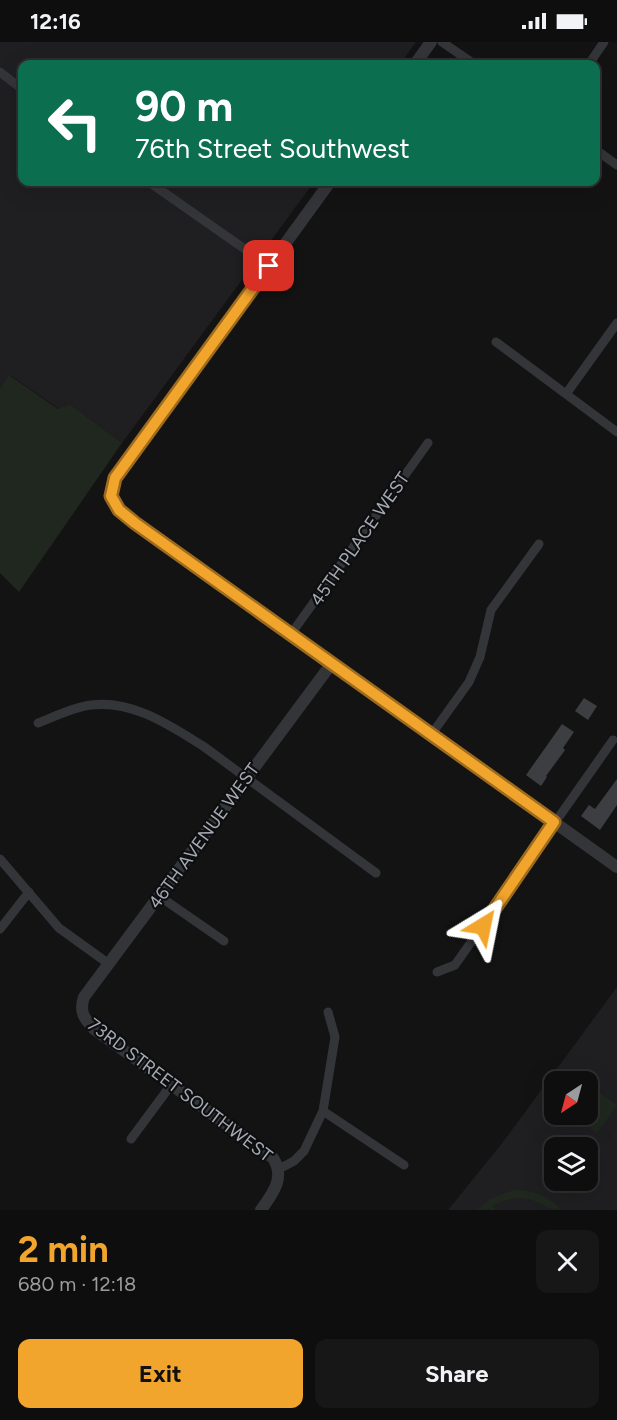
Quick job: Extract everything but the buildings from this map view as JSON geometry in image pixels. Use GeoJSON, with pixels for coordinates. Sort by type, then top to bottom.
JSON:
{"type":"FeatureCollection","features":[{"type":"Feature","properties":{"kind":"street"},"geometry":{"type":"LineString","coordinates":[[418,60],[431,42]]}},
{"type":"Feature","properties":{"kind":"street"},"geometry":{"type":"LineString","coordinates":[[442,42],[468,60]]}},
{"type":"Feature","properties":{"kind":"street"},"geometry":{"type":"LineString","coordinates":[[592,60],[604,42]]}},
{"type":"Feature","properties":{"kind":"street"},"geometry":{"type":"LineString","coordinates":[[0,72],[18,85]]}},
{"type":"Feature","properties":{"kind":"street"},"geometry":{"type":"LineString","coordinates":[[600,153],[617,165]]}},
{"type":"Feature","properties":{"kind":"street"},"geometry":{"type":"LineString","coordinates":[[155,186],[269,266]]}},
{"type":"Feature","properties":{"kind":"street"},"geometry":{"type":"LineString","coordinates":[[327,186],[115,478],[111,496],[119,510],[135,523],[617,867]]}},
{"type":"Feature","properties":{"kind":"street"},"geometry":{"type":"LineString","coordinates":[[566,394],[617,323]]}},
{"type":"Feature","properties":{"kind":"street"},"geometry":{"type":"LineString","coordinates":[[496,342],[617,432]]}},
{"type":"Feature","properties":{"kind":"street","name":"45TH PLACE WEST"},"geometry":{"type":"LineString","coordinates":[[291,634],[428,443]]}},
{"type":"Feature","properties":{"kind":"street"},"geometry":{"type":"LineString","coordinates":[[431,735],[470,682],[480,657],[491,610],[539,544]]}},
{"type":"Feature","properties":{"kind":"street","name":"46TH AVENUE WEST"},"geometry":{"type":"LineString","coordinates":[[81,1011],[84,997],[332,663]]}},
{"type":"Feature","properties":{"kind":"street"},"geometry":{"type":"LineString","coordinates":[[38,723],[88,705],[110,704],[133,708],[176,729],[376,873]]}},
{"type":"Feature","properties":{"kind":"street"},"geometry":{"type":"LineString","coordinates":[[437,972],[455,965],[613,740]]}},
{"type":"Feature","properties":{"kind":"street"},"geometry":{"type":"LineString","coordinates":[[0,859],[59,928],[109,964]]}},
{"type":"Feature","properties":{"kind":"street"},"geometry":{"type":"LineString","coordinates":[[0,928],[29,892]]}},
{"type":"Feature","properties":{"kind":"street"},"geometry":{"type":"LineString","coordinates":[[159,896],[224,941]]}},
{"type":"Feature","properties":{"kind":"street","name":"73RD STREET SOUTHWEST"},"geometry":{"type":"LineString","coordinates":[[81,1011],[84,1020],[94,1029],[268,1153],[279,1169]]}},
{"type":"Feature","properties":{"kind":"street"},"geometry":{"type":"LineString","coordinates":[[261,1210],[277,1185],[279,1169],[294,1161],[304,1151],[323,1111],[335,1037],[328,1011]]}},
{"type":"Feature","properties":{"kind":"street"},"geometry":{"type":"LineString","coordinates":[[131,1139],[171,1085]]}},
{"type":"Feature","properties":{"kind":"street"},"geometry":{"type":"LineString","coordinates":[[323,1111],[404,1165]]}},
{"type":"Feature","properties":{"kind":"shaded area"},"geometry":{"type":"Polygon","coordinates":[[[0,42],[416,42],[403,60],[18,60],[18,186],[311,186],[122,443],[70,404],[59,409],[10,375],[0,388],[0,42]]]}},
{"type":"Feature","properties":{"kind":"shaded area"},"geometry":{"type":"Polygon","coordinates":[[[9,375],[58,409],[70,404],[122,443],[19,592],[0,573],[0,388],[9,375]]]}},
{"type":"Feature","properties":{"kind":"shaded area"},"geometry":{"type":"Polygon","coordinates":[[[617,987],[617,1210],[448,1210],[544,1086],[544,1125],[598,1125],[598,1071],[555,1071],[617,987]]]}},
{"type":"Feature","properties":{"kind":"shaded area"},"geometry":{"type":"Polygon","coordinates":[[[598,1092],[617,1105],[597,1133],[586,1125],[598,1125],[598,1092]]]}},
{"type":"Feature","properties":{"kind":"shaded area"},"geometry":{"type":"Polygon","coordinates":[[[513,1190],[540,1194],[561,1210],[521,1198],[509,1199],[492,1206],[496,1210],[490,1210],[491,1207],[488,1210],[477,1210],[490,1199],[513,1190]]]}},
{"type":"Feature","properties":{"kind":"route"},"geometry":{"type":"LineString","coordinates":[[269,266],[115,478],[111,488],[113,503],[135,523],[554,822],[483,926]]}}]}
